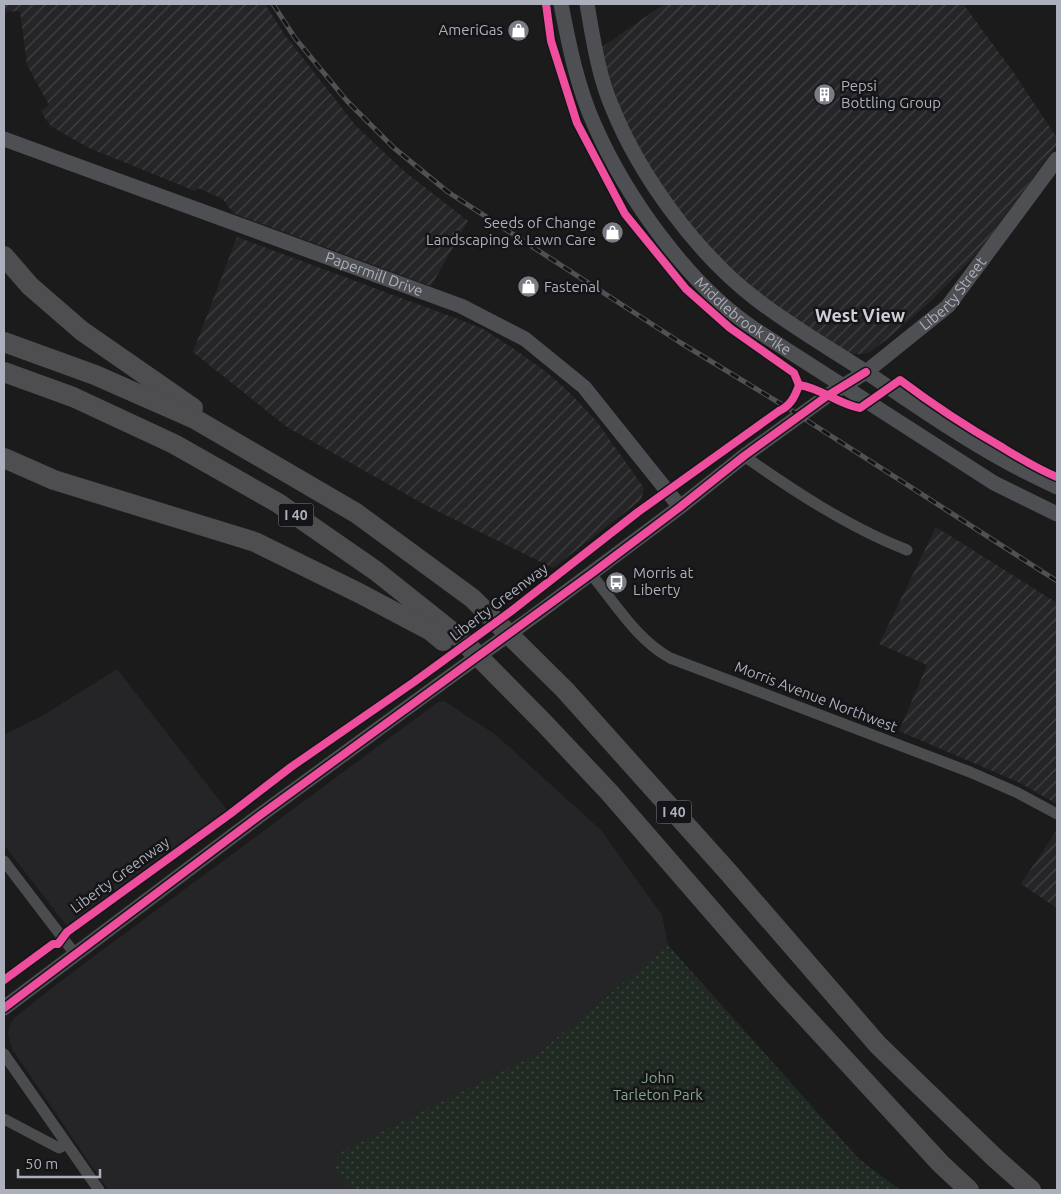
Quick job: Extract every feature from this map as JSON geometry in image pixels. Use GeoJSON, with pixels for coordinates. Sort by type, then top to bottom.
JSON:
{"type":"FeatureCollection","features":[{"type":"Feature","properties":{"kind":"highway"},"geometry":{"type":"LineString","coordinates":[[4,256],[30,286],[82,332],[285,471]]}},
{"type":"Feature","properties":{"kind":"highway","name":"I 40"},"geometry":{"type":"LineString","coordinates":[[4,342],[95,374],[194,419],[356,513],[472,598],[565,690],[729,873],[878,1045],[995,1158],[1031,1190]]}},
{"type":"Feature","properties":{"kind":"highway","name":"I 40"},"geometry":{"type":"LineString","coordinates":[[4,372],[73,397],[174,444],[278,503],[376,571],[460,638],[609,792],[780,988],[941,1164],[969,1190]]}},
{"type":"Feature","properties":{"kind":"highway"},"geometry":{"type":"LineString","coordinates":[[4,458],[54,480],[255,542],[360,593],[431,631],[545,724]]}},
{"type":"Feature","properties":{"kind":"main road","name":"Middlebrook Pike"},"geometry":{"type":"LineString","coordinates":[[561,4],[572,58],[594,123],[619,174],[658,232],[698,280],[725,306],[753,328],[843,387],[994,483],[1057,514]]}},
{"type":"Feature","properties":{"kind":"main road","name":"Middlebrook Pike"},"geometry":{"type":"LineString","coordinates":[[587,4],[595,53],[612,106],[634,154],[679,222],[719,265],[755,298],[930,415],[1006,461],[1057,487]]}},
{"type":"Feature","properties":{"kind":"main road","name":"Papermill Drive"},"geometry":{"type":"LineString","coordinates":[[4,139],[453,303],[525,339],[584,387],[680,507]]}},
{"type":"Feature","properties":{"kind":"main road","name":"Liberty Street"},"geometry":{"type":"LineString","coordinates":[[4,1008],[252,822],[592,574],[744,456],[828,396],[866,372],[948,306],[1057,159]]}},
{"type":"Feature","properties":{"kind":"street"},"geometry":{"type":"LineString","coordinates":[[744,456],[777,479],[880,540],[907,550]]}},
{"type":"Feature","properties":{"kind":"street","name":"Morris Avenue Northwest"},"geometry":{"type":"LineString","coordinates":[[592,574],[642,637],[655,650],[670,658],[970,772],[1018,793],[1057,814]]}},
{"type":"Feature","properties":{"kind":"street"},"geometry":{"type":"LineString","coordinates":[[4,861],[75,954]]}},
{"type":"Feature","properties":{"kind":"street"},"geometry":{"type":"LineString","coordinates":[[4,1054],[63,1146],[98,1190]]}},
{"type":"Feature","properties":{"kind":"street"},"geometry":{"type":"LineString","coordinates":[[4,1119],[63,1146]]}},
{"type":"Feature","properties":{"kind":"shaded area"},"geometry":{"type":"Polygon","coordinates":[[[4,4],[265,4],[284,34],[356,126],[404,171],[468,221],[431,286],[235,214],[223,199],[198,188],[195,191],[89,148],[52,127],[41,111],[49,105],[27,65],[20,11],[4,12],[4,4]]]}},
{"type":"Feature","properties":{"kind":"shaded area"},"geometry":{"type":"Polygon","coordinates":[[[664,4],[963,4],[1014,73],[1057,138],[1057,145],[981,249],[934,298],[870,352],[851,354],[794,319],[761,294],[717,255],[683,217],[640,150],[620,109],[601,48],[664,4]]]}},
{"type":"Feature","properties":{"kind":"shaded area"},"geometry":{"type":"Polygon","coordinates":[[[237,237],[483,329],[514,349],[545,371],[568,391],[597,422],[644,488],[641,500],[553,568],[427,506],[287,427],[193,352],[237,237]]]}},
{"type":"Feature","properties":{"kind":"shaded area"},"geometry":{"type":"Polygon","coordinates":[[[936,527],[1057,603],[1057,804],[1018,782],[899,731],[927,665],[879,644],[936,527]]]}},
{"type":"Feature","properties":{"kind":"shaded area"},"geometry":{"type":"Polygon","coordinates":[[[117,669],[230,814],[70,930],[4,845],[4,735],[40,717],[117,669]]]}},
{"type":"Feature","properties":{"kind":"shaded area"},"geometry":{"type":"Polygon","coordinates":[[[444,701],[496,735],[601,830],[662,915],[668,945],[538,1053],[342,1151],[335,1173],[351,1190],[108,1190],[12,1049],[8,1034],[10,1024],[15,1017],[74,971],[438,702],[444,701]]]}},
{"type":"Feature","properties":{"kind":"shaded area"},"geometry":{"type":"Polygon","coordinates":[[[1057,830],[1057,908],[1021,884],[1057,830]]]}},
{"type":"Feature","properties":{"kind":"green space","name":"John Tarleton Park"},"geometry":{"type":"Polygon","coordinates":[[[668,945],[859,1159],[900,1190],[351,1190],[335,1173],[333,1167],[342,1151],[538,1053],[668,945]]]}},
{"type":"Feature","properties":{"kind":"railway"},"geometry":{"type":"LineString","coordinates":[[273,4],[295,38],[347,101],[394,148],[448,192],[681,343],[786,407],[1057,581]]}},
{"type":"Feature","properties":{"kind":"cycle path"},"geometry":{"type":"LineString","coordinates":[[546,4],[551,41],[577,123],[625,214],[686,289],[730,328],[794,373],[799,385],[815,389],[844,403],[860,408],[900,380],[974,431],[1028,463],[1057,477]]}},
{"type":"Feature","properties":{"kind":"cycle path"},"geometry":{"type":"LineString","coordinates":[[4,1008],[259,816],[591,574],[744,456],[827,396],[866,372]]}},
{"type":"Feature","properties":{"kind":"cycle path","name":"Liberty Greenway"},"geometry":{"type":"LineString","coordinates":[[4,980],[53,944],[58,944],[67,932],[230,814],[291,767],[414,682],[510,612],[638,512],[786,407],[794,397],[799,385]]}},
{"type":"Feature","properties":{"kind":"place","name":"AmeriGas"},"geometry":{"type":"Point","coordinates":[519,30]}},
{"type":"Feature","properties":{"kind":"place","name":"Pepsi Bottling Group"},"geometry":{"type":"Point","coordinates":[825,95]}},
{"type":"Feature","properties":{"kind":"place","name":"Seeds of Change Landscaping & Lawn Care"},"geometry":{"type":"Point","coordinates":[612,232]}},
{"type":"Feature","properties":{"kind":"place","name":"Fastenal"},"geometry":{"type":"Point","coordinates":[528,287]}},
{"type":"Feature","properties":{"kind":"place","name":"Morris at Liberty"},"geometry":{"type":"Point","coordinates":[617,582]}},
{"type":"Feature","properties":{"kind":"district","name":"West View"},"geometry":{"type":"Point","coordinates":[860,316]}}]}
